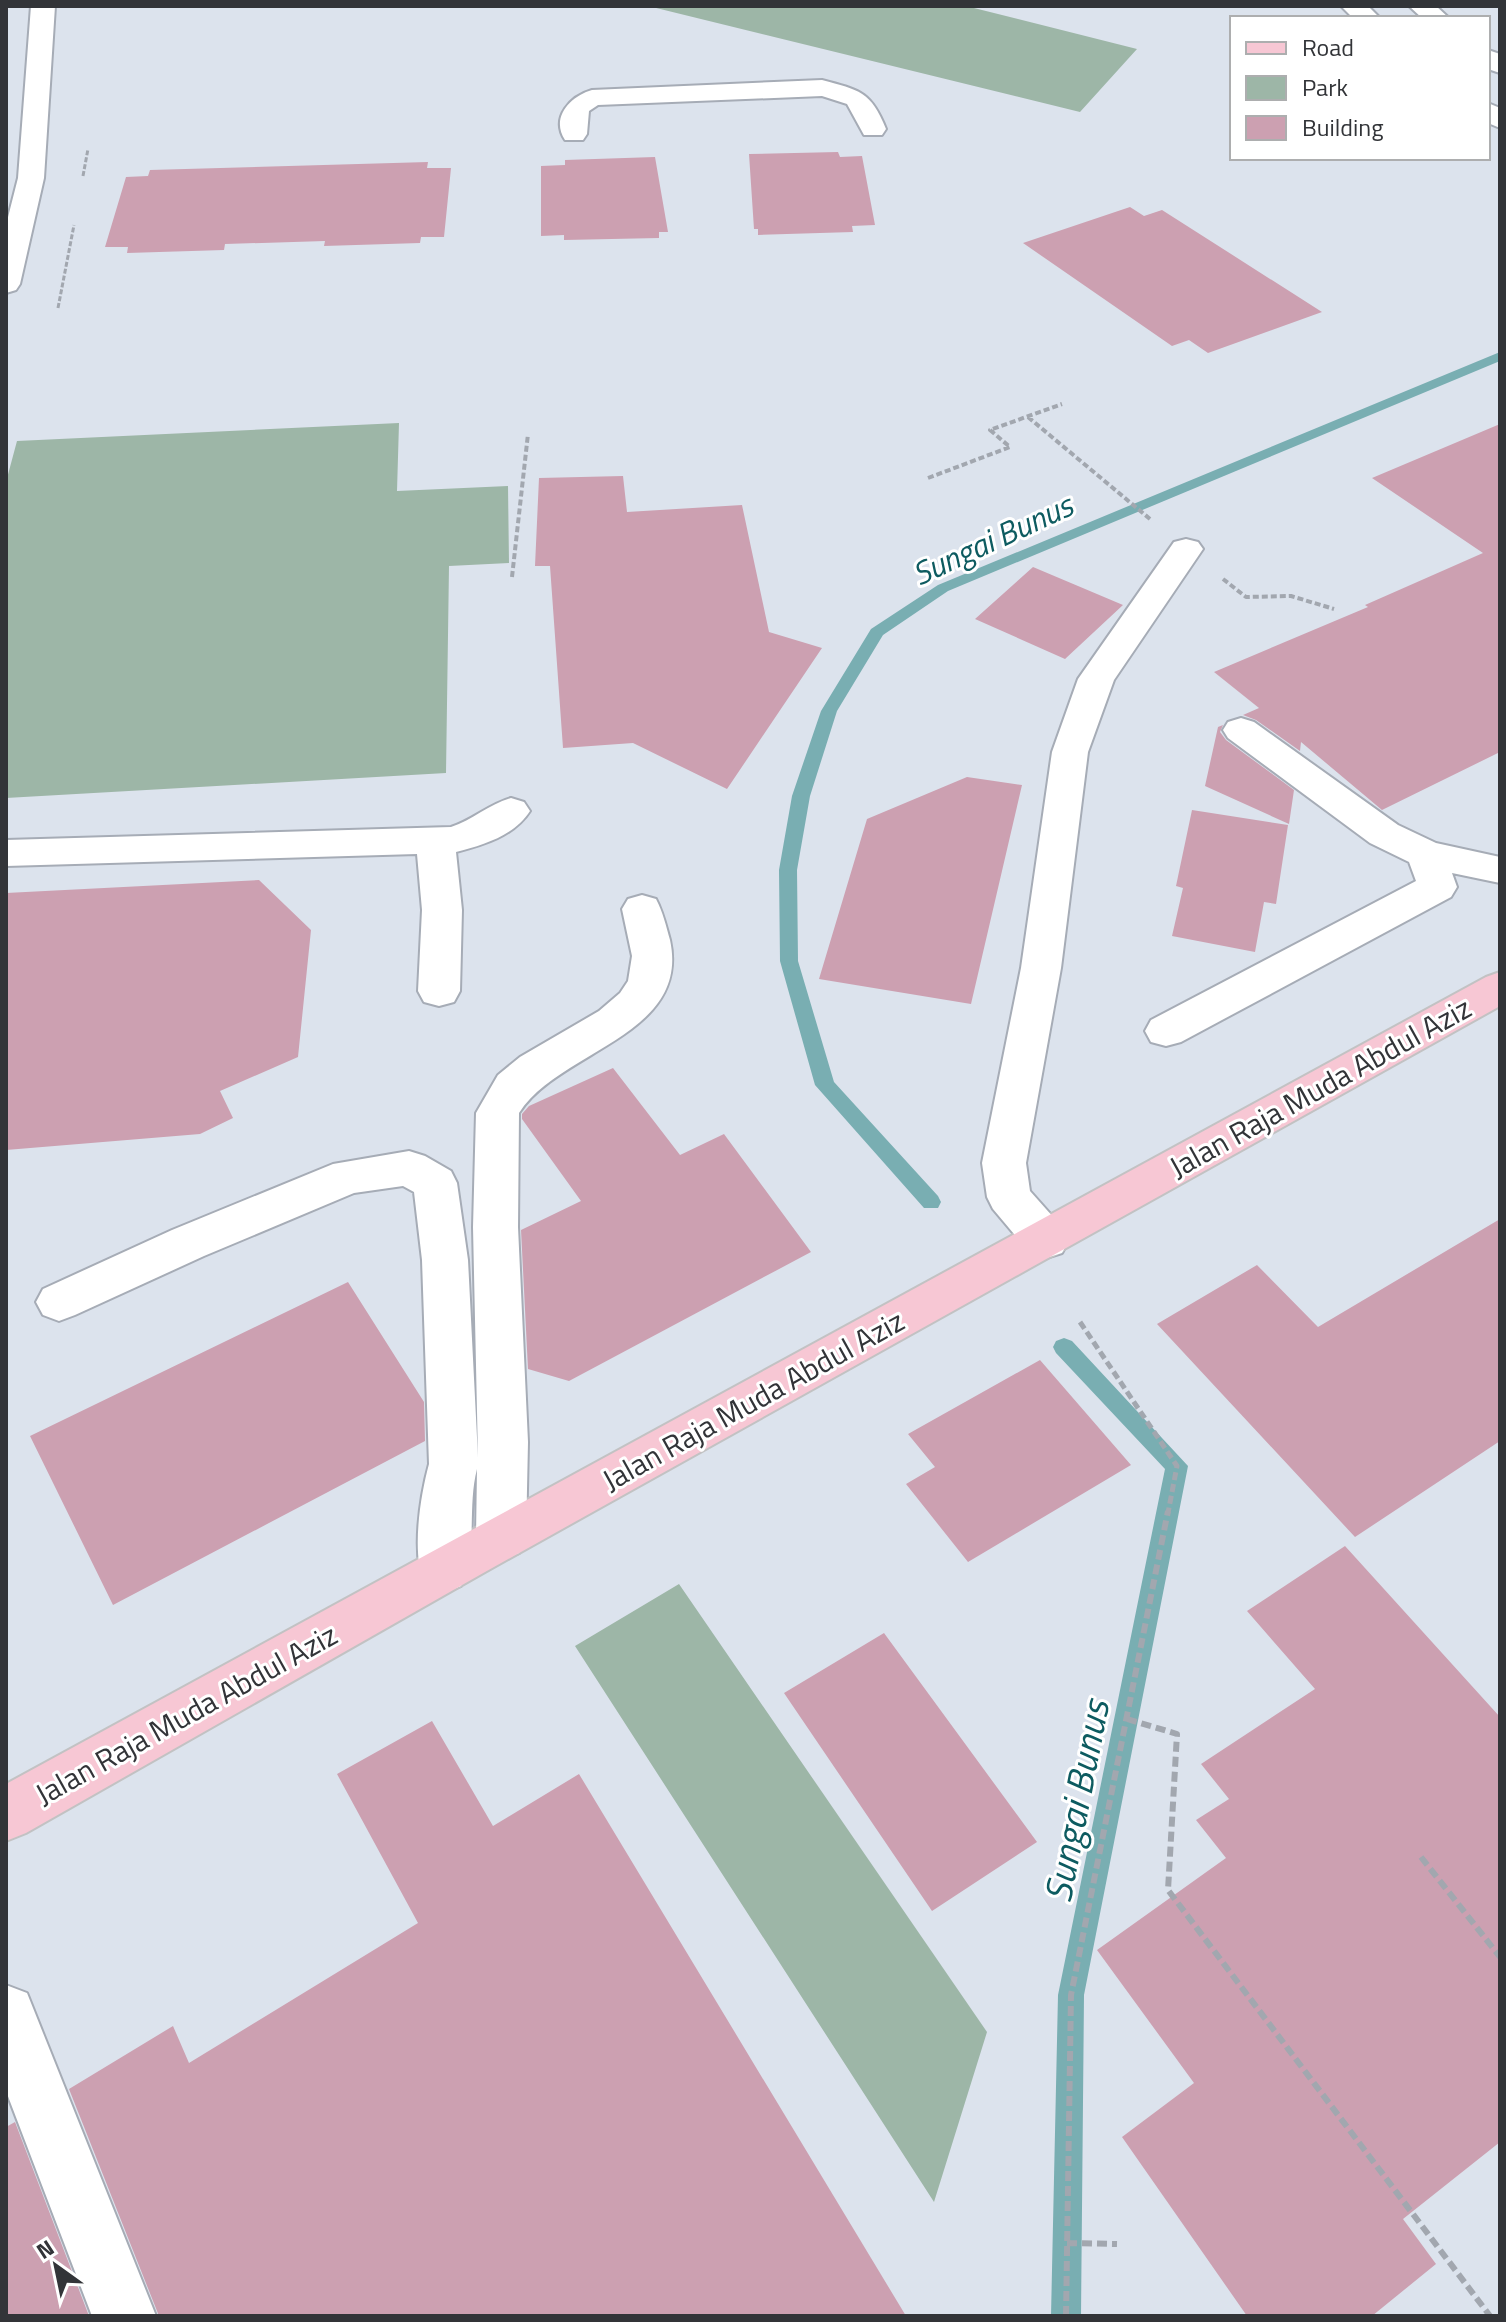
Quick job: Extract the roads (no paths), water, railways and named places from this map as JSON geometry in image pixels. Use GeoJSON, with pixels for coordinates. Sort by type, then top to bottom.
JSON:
{"type":"FeatureCollection","features":[{"type":"Feature","properties":{"kind":"main road","name":"Jalan Raja Muda Abdul Aziz"},"geometry":{"type":"LineString","coordinates":[[6,1814],[501,1537],[908,1316],[1500,987]]}},
{"type":"Feature","properties":{"kind":"street"},"geometry":{"type":"LineString","coordinates":[[6,284],[43,6]]}},
{"type":"Feature","properties":{"kind":"street"},"geometry":{"type":"LineString","coordinates":[[574,134],[576,108],[592,98],[822,88],[850,95],[863,103],[873,129]]}},
{"type":"Feature","properties":{"kind":"street"},"geometry":{"type":"LineString","coordinates":[[1032,1247],[1009,1197],[1004,1163],[1041,968],[1070,752],[1096,679],[1186,549]]}},
{"type":"Feature","properties":{"kind":"street"},"geometry":{"type":"LineString","coordinates":[[1241,730],[1384,834],[1426,854],[1500,870]]}},
{"type":"Feature","properties":{"kind":"street"},"geometry":{"type":"LineString","coordinates":[[6,853],[453,840],[484,830],[511,811]]}},
{"type":"Feature","properties":{"kind":"street"},"geometry":{"type":"LineString","coordinates":[[435,840],[442,910],[439,991]]}},
{"type":"Feature","properties":{"kind":"street"},"geometry":{"type":"LineString","coordinates":[[1166,1031],[1437,887],[1426,854]]}},
{"type":"Feature","properties":{"kind":"street"},"geometry":{"type":"LineString","coordinates":[[501,1537],[504,1442],[495,1175],[498,1109],[521,1079],[547,1059],[605,1029],[643,994],[652,959],[642,909]]}},
{"type":"Feature","properties":{"kind":"street"},"geometry":{"type":"LineString","coordinates":[[59,1302],[216,1231],[349,1176],[409,1168],[435,1183],[445,1260],[454,1464],[447,1489],[443,1570]]}},
{"type":"Feature","properties":{"kind":"street"},"geometry":{"type":"LineString","coordinates":[[6,2014],[124,2316]]}},
{"type":"Feature","properties":{"kind":"waterway","name":"Sungai Bunus"},"geometry":{"type":"LineString","coordinates":[[931,1202],[825,1085],[789,961],[788,870],[801,796],[829,711],[877,632],[943,588],[1500,356]]}},
{"type":"Feature","properties":{"kind":"waterway","name":"Sungai Bunus"},"geometry":{"type":"LineString","coordinates":[[1064,1347],[1177,1466],[1071,1995],[1066,2316]]}}]}
